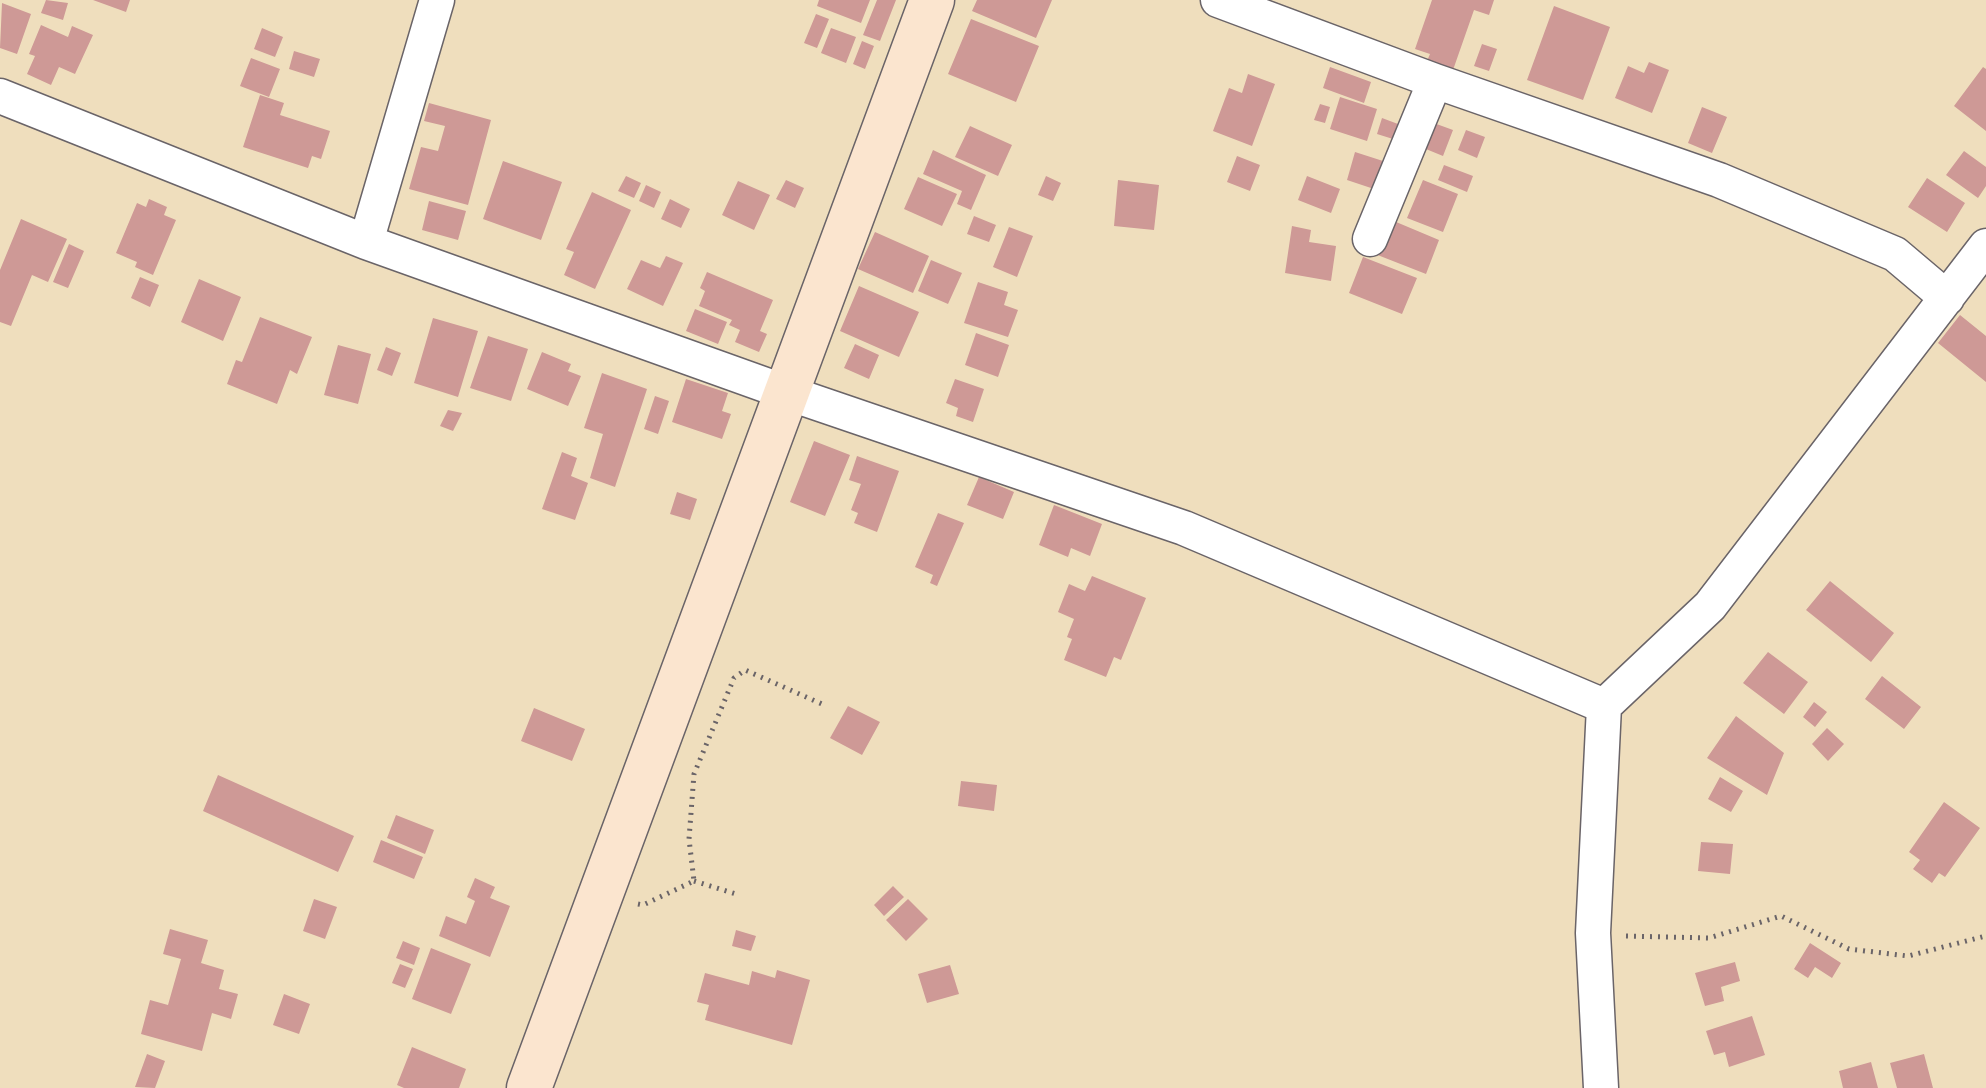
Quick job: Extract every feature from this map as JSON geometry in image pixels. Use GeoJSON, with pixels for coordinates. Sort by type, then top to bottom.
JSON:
{"type":"FeatureCollection","features":[{"type":"Feature","properties":{"kind":"main road"},"geometry":{"type":"LineString","coordinates":[[529,1088],[932,0]]}},
{"type":"Feature","properties":{"kind":"street"},"geometry":{"type":"LineString","coordinates":[[366,242],[437,0]]}},
{"type":"Feature","properties":{"kind":"street"},"geometry":{"type":"LineString","coordinates":[[1218,0],[1435,81],[1719,180],[1895,254],[1947,298]]}},
{"type":"Feature","properties":{"kind":"street"},"geometry":{"type":"LineString","coordinates":[[1370,239],[1435,81]]}},
{"type":"Feature","properties":{"kind":"street"},"geometry":{"type":"LineString","coordinates":[[0,96],[366,242],[785,392],[1184,528],[1604,706]]}},
{"type":"Feature","properties":{"kind":"street"},"geometry":{"type":"LineString","coordinates":[[1601,1088],[1593,933],[1604,706],[1710,606],[1947,298],[1983,257]]}},
{"type":"Feature","properties":{"kind":"path"},"geometry":{"type":"LineString","coordinates":[[694,881],[689,839],[694,774],[734,678],[745,670],[822,704]]}},
{"type":"Feature","properties":{"kind":"path"},"geometry":{"type":"LineString","coordinates":[[597,899],[643,905],[694,881],[736,894]]}},
{"type":"Feature","properties":{"kind":"path"},"geometry":{"type":"LineString","coordinates":[[1593,933],[1709,938],[1781,916],[1849,949],[1908,956],[1986,936]]}},
{"type":"Feature","properties":{"kind":"building"},"geometry":{"type":"Polygon","coordinates":[[[46,0],[68,3],[63,20],[41,13],[46,0]]]}},
{"type":"Feature","properties":{"kind":"building"},"geometry":{"type":"Polygon","coordinates":[[[93,0],[130,0],[126,12],[93,0]]]}},
{"type":"Feature","properties":{"kind":"building"},"geometry":{"type":"Polygon","coordinates":[[[819,0],[870,0],[861,23],[817,6],[819,0]]]}},
{"type":"Feature","properties":{"kind":"building"},"geometry":{"type":"Polygon","coordinates":[[[877,0],[896,0],[880,41],[863,35],[877,0]]]}},
{"type":"Feature","properties":{"kind":"building"},"geometry":{"type":"Polygon","coordinates":[[[977,0],[1052,0],[1036,38],[972,11],[977,0]]]}},
{"type":"Feature","properties":{"kind":"building"},"geometry":{"type":"Polygon","coordinates":[[[1432,0],[1494,0],[1489,15],[1474,10],[1453,70],[1427,61],[1430,54],[1415,49],[1432,0]]]}},
{"type":"Feature","properties":{"kind":"building"},"geometry":{"type":"Polygon","coordinates":[[[2,3],[31,14],[17,54],[0,48],[2,3]]]}},
{"type":"Feature","properties":{"kind":"building"},"geometry":{"type":"Polygon","coordinates":[[[1554,6],[1610,27],[1583,100],[1527,80],[1554,6]]]}},
{"type":"Feature","properties":{"kind":"building"},"geometry":{"type":"Polygon","coordinates":[[[816,14],[829,19],[817,48],[804,43],[816,14]]]}},
{"type":"Feature","properties":{"kind":"building"},"geometry":{"type":"Polygon","coordinates":[[[971,19],[1039,46],[1016,102],[948,74],[971,19]]]}},
{"type":"Feature","properties":{"kind":"building"},"geometry":{"type":"Polygon","coordinates":[[[41,25],[68,37],[72,26],[93,35],[75,74],[59,67],[51,85],[27,74],[35,56],[29,54],[41,25]]]}},
{"type":"Feature","properties":{"kind":"building"},"geometry":{"type":"Polygon","coordinates":[[[262,28],[283,37],[275,57],[254,49],[262,28]]]}},
{"type":"Feature","properties":{"kind":"building"},"geometry":{"type":"Polygon","coordinates":[[[831,28],[856,37],[846,63],[821,53],[831,28]]]}},
{"type":"Feature","properties":{"kind":"building"},"geometry":{"type":"Polygon","coordinates":[[[862,41],[874,46],[865,69],[853,64],[862,41]]]}},
{"type":"Feature","properties":{"kind":"building"},"geometry":{"type":"Polygon","coordinates":[[[1482,44],[1497,49],[1489,71],[1474,66],[1482,44]]]}},
{"type":"Feature","properties":{"kind":"building"},"geometry":{"type":"Polygon","coordinates":[[[294,51],[320,59],[314,77],[289,69],[294,51]]]}},
{"type":"Feature","properties":{"kind":"building"},"geometry":{"type":"Polygon","coordinates":[[[251,58],[280,69],[269,97],[240,86],[251,58]]]}},
{"type":"Feature","properties":{"kind":"building"},"geometry":{"type":"Polygon","coordinates":[[[1649,62],[1669,70],[1652,113],[1615,98],[1628,66],[1644,73],[1649,62]]]}},
{"type":"Feature","properties":{"kind":"building"},"geometry":{"type":"Polygon","coordinates":[[[1330,67],[1371,82],[1364,103],[1323,88],[1330,67]]]}},
{"type":"Feature","properties":{"kind":"building"},"geometry":{"type":"Polygon","coordinates":[[[1983,67],[1986,69],[1986,131],[1954,106],[1983,67]]]}},
{"type":"Feature","properties":{"kind":"building"},"geometry":{"type":"Polygon","coordinates":[[[1248,74],[1275,84],[1252,146],[1213,131],[1229,88],[1242,93],[1248,74]]]}},
{"type":"Feature","properties":{"kind":"building"},"geometry":{"type":"Polygon","coordinates":[[[260,95],[284,103],[280,115],[330,131],[321,159],[312,156],[308,168],[243,147],[260,95]]]}},
{"type":"Feature","properties":{"kind":"building"},"geometry":{"type":"Polygon","coordinates":[[[1340,97],[1377,109],[1367,141],[1330,129],[1340,97]]]}},
{"type":"Feature","properties":{"kind":"building"},"geometry":{"type":"Polygon","coordinates":[[[429,103],[491,120],[468,205],[409,189],[421,147],[438,151],[445,126],[424,121],[429,103]]]}},
{"type":"Feature","properties":{"kind":"building"},"geometry":{"type":"Polygon","coordinates":[[[1320,104],[1330,107],[1325,123],[1314,120],[1320,104]]]}},
{"type":"Feature","properties":{"kind":"building"},"geometry":{"type":"Polygon","coordinates":[[[1702,107],[1727,117],[1712,153],[1688,143],[1702,107]]]}},
{"type":"Feature","properties":{"kind":"building"},"geometry":{"type":"Polygon","coordinates":[[[1382,118],[1398,124],[1393,139],[1377,134],[1382,118]]]}},
{"type":"Feature","properties":{"kind":"building"},"geometry":{"type":"Polygon","coordinates":[[[1431,122],[1453,130],[1443,156],[1421,147],[1431,122]]]}},
{"type":"Feature","properties":{"kind":"building"},"geometry":{"type":"Polygon","coordinates":[[[970,126],[1012,145],[998,176],[955,157],[970,126]]]}},
{"type":"Feature","properties":{"kind":"building"},"geometry":{"type":"Polygon","coordinates":[[[1466,130],[1485,137],[1477,158],[1458,150],[1466,130]]]}},
{"type":"Feature","properties":{"kind":"building"},"geometry":{"type":"Polygon","coordinates":[[[933,150],[986,175],[971,210],[957,204],[962,191],[923,174],[933,150]]]}},
{"type":"Feature","properties":{"kind":"building"},"geometry":{"type":"Polygon","coordinates":[[[1964,151],[1986,167],[1986,186],[1978,198],[1946,175],[1964,151]]]}},
{"type":"Feature","properties":{"kind":"building"},"geometry":{"type":"Polygon","coordinates":[[[1355,152],[1383,161],[1374,189],[1347,180],[1355,152]]]}},
{"type":"Feature","properties":{"kind":"building"},"geometry":{"type":"Polygon","coordinates":[[[1237,156],[1260,165],[1250,191],[1227,182],[1237,156]]]}},
{"type":"Feature","properties":{"kind":"building"},"geometry":{"type":"Polygon","coordinates":[[[503,161],[562,182],[541,240],[483,219],[503,161]]]}},
{"type":"Feature","properties":{"kind":"building"},"geometry":{"type":"Polygon","coordinates":[[[1444,165],[1473,176],[1467,192],[1438,180],[1444,165]]]}},
{"type":"Feature","properties":{"kind":"building"},"geometry":{"type":"Polygon","coordinates":[[[626,176],[641,183],[634,198],[618,191],[626,176]]]}},
{"type":"Feature","properties":{"kind":"building"},"geometry":{"type":"Polygon","coordinates":[[[1046,176],[1061,183],[1053,201],[1038,195],[1046,176]]]}},
{"type":"Feature","properties":{"kind":"building"},"geometry":{"type":"Polygon","coordinates":[[[1307,176],[1340,189],[1331,213],[1298,200],[1307,176]]]}},
{"type":"Feature","properties":{"kind":"building"},"geometry":{"type":"Polygon","coordinates":[[[918,177],[957,194],[942,226],[904,209],[918,177]]]}},
{"type":"Feature","properties":{"kind":"building"},"geometry":{"type":"Polygon","coordinates":[[[1927,178],[1965,203],[1947,232],[1908,207],[1927,178]]]}},
{"type":"Feature","properties":{"kind":"building"},"geometry":{"type":"Polygon","coordinates":[[[786,180],[804,188],[795,208],[776,199],[786,180]]]}},
{"type":"Feature","properties":{"kind":"building"},"geometry":{"type":"Polygon","coordinates":[[[1118,180],[1159,185],[1154,230],[1114,226],[1118,180]]]}},
{"type":"Feature","properties":{"kind":"building"},"geometry":{"type":"Polygon","coordinates":[[[1423,180],[1458,194],[1443,232],[1407,218],[1423,180]]]}},
{"type":"Feature","properties":{"kind":"building"},"geometry":{"type":"Polygon","coordinates":[[[738,181],[770,195],[754,230],[722,215],[738,181]]]}},
{"type":"Feature","properties":{"kind":"building"},"geometry":{"type":"Polygon","coordinates":[[[646,185],[661,192],[654,208],[639,201],[646,185]]]}},
{"type":"Feature","properties":{"kind":"building"},"geometry":{"type":"Polygon","coordinates":[[[592,192],[631,210],[595,289],[564,275],[574,252],[566,249],[592,192]]]}},
{"type":"Feature","properties":{"kind":"building"},"geometry":{"type":"Polygon","coordinates":[[[149,199],[167,207],[164,215],[176,220],[153,275],[135,267],[137,262],[116,253],[137,203],[146,207],[149,199]]]}},
{"type":"Feature","properties":{"kind":"building"},"geometry":{"type":"Polygon","coordinates":[[[670,199],[690,209],[681,228],[661,219],[670,199]]]}},
{"type":"Feature","properties":{"kind":"building"},"geometry":{"type":"Polygon","coordinates":[[[429,201],[466,211],[458,240],[422,230],[429,201]]]}},
{"type":"Feature","properties":{"kind":"building"},"geometry":{"type":"Polygon","coordinates":[[[974,216],[996,225],[989,242],[967,234],[974,216]]]}},
{"type":"Feature","properties":{"kind":"building"},"geometry":{"type":"Polygon","coordinates":[[[21,219],[67,239],[48,282],[32,275],[11,326],[0,322],[0,270],[21,219]]]}},
{"type":"Feature","properties":{"kind":"building"},"geometry":{"type":"Polygon","coordinates":[[[1389,219],[1439,240],[1426,274],[1375,254],[1389,219]]]}},
{"type":"Feature","properties":{"kind":"building"},"geometry":{"type":"Polygon","coordinates":[[[1292,226],[1311,230],[1309,242],[1336,246],[1331,281],[1285,273],[1292,226]]]}},
{"type":"Feature","properties":{"kind":"building"},"geometry":{"type":"Polygon","coordinates":[[[1009,227],[1033,236],[1017,277],[993,267],[1009,227]]]}},
{"type":"Feature","properties":{"kind":"building"},"geometry":{"type":"Polygon","coordinates":[[[875,232],[929,256],[913,293],[858,269],[875,232]]]}},
{"type":"Feature","properties":{"kind":"building"},"geometry":{"type":"Polygon","coordinates":[[[69,244],[84,251],[68,288],[53,282],[69,244]]]}},
{"type":"Feature","properties":{"kind":"building"},"geometry":{"type":"Polygon","coordinates":[[[666,256],[683,263],[663,306],[627,289],[641,260],[660,268],[666,256]]]}},
{"type":"Feature","properties":{"kind":"building"},"geometry":{"type":"Polygon","coordinates":[[[1363,257],[1417,278],[1402,314],[1349,293],[1363,257]]]}},
{"type":"Feature","properties":{"kind":"building"},"geometry":{"type":"Polygon","coordinates":[[[931,260],[962,273],[948,304],[918,291],[931,260]]]}},
{"type":"Feature","properties":{"kind":"building"},"geometry":{"type":"Polygon","coordinates":[[[707,272],[773,300],[760,331],[767,334],[759,352],[735,342],[740,330],[729,325],[732,320],[699,306],[705,291],[700,288],[707,272]]]}},
{"type":"Feature","properties":{"kind":"building"},"geometry":{"type":"Polygon","coordinates":[[[140,277],[159,285],[150,307],[131,298],[140,277]]]}},
{"type":"Feature","properties":{"kind":"building"},"geometry":{"type":"Polygon","coordinates":[[[199,279],[241,297],[223,341],[181,322],[199,279]]]}},
{"type":"Feature","properties":{"kind":"building"},"geometry":{"type":"Polygon","coordinates":[[[978,282],[1008,292],[1004,305],[1018,310],[1008,337],[964,323],[978,282]]]}},
{"type":"Feature","properties":{"kind":"building"},"geometry":{"type":"Polygon","coordinates":[[[859,286],[919,312],[899,357],[840,331],[859,286]]]}},
{"type":"Feature","properties":{"kind":"building"},"geometry":{"type":"Polygon","coordinates":[[[695,309],[727,322],[718,344],[686,331],[695,309]]]}},
{"type":"Feature","properties":{"kind":"building"},"geometry":{"type":"Polygon","coordinates":[[[1960,315],[1986,336],[1986,382],[1938,343],[1960,315]]]}},
{"type":"Feature","properties":{"kind":"building"},"geometry":{"type":"Polygon","coordinates":[[[260,317],[312,337],[297,374],[290,370],[277,404],[227,384],[236,360],[242,362],[260,317]]]}},
{"type":"Feature","properties":{"kind":"building"},"geometry":{"type":"Polygon","coordinates":[[[433,318],[478,331],[458,397],[414,383],[433,318]]]}},
{"type":"Feature","properties":{"kind":"building"},"geometry":{"type":"Polygon","coordinates":[[[976,333],[1009,345],[998,377],[965,365],[976,333]]]}},
{"type":"Feature","properties":{"kind":"building"},"geometry":{"type":"Polygon","coordinates":[[[488,336],[528,349],[511,401],[470,388],[488,336]]]}},
{"type":"Feature","properties":{"kind":"building"},"geometry":{"type":"Polygon","coordinates":[[[855,344],[879,355],[869,379],[844,368],[855,344]]]}},
{"type":"Feature","properties":{"kind":"building"},"geometry":{"type":"Polygon","coordinates":[[[338,345],[371,354],[358,404],[324,395],[338,345]]]}},
{"type":"Feature","properties":{"kind":"building"},"geometry":{"type":"Polygon","coordinates":[[[386,347],[401,353],[392,376],[377,370],[386,347]]]}},
{"type":"Feature","properties":{"kind":"building"},"geometry":{"type":"Polygon","coordinates":[[[542,352],[571,364],[568,371],[581,376],[568,406],[527,389],[542,352]]]}},
{"type":"Feature","properties":{"kind":"building"},"geometry":{"type":"Polygon","coordinates":[[[602,373],[647,389],[615,487],[590,478],[603,434],[584,428],[602,373]]]}},
{"type":"Feature","properties":{"kind":"building"},"geometry":{"type":"Polygon","coordinates":[[[686,379],[728,393],[722,411],[731,414],[722,439],[672,422],[686,379]]]}},
{"type":"Feature","properties":{"kind":"building"},"geometry":{"type":"Polygon","coordinates":[[[955,379],[984,389],[973,422],[956,416],[958,408],[946,403],[955,379]]]}},
{"type":"Feature","properties":{"kind":"building"},"geometry":{"type":"Polygon","coordinates":[[[655,396],[669,401],[658,434],[644,429],[655,396]]]}},
{"type":"Feature","properties":{"kind":"building"},"geometry":{"type":"Polygon","coordinates":[[[448,410],[462,413],[453,431],[440,426],[448,410]]]}},
{"type":"Feature","properties":{"kind":"building"},"geometry":{"type":"Polygon","coordinates":[[[814,441],[850,455],[825,516],[790,502],[814,441]]]}},
{"type":"Feature","properties":{"kind":"building"},"geometry":{"type":"Polygon","coordinates":[[[562,452],[577,458],[571,476],[588,483],[575,520],[542,509],[562,452]]]}},
{"type":"Feature","properties":{"kind":"building"},"geometry":{"type":"Polygon","coordinates":[[[857,456],[899,471],[877,532],[854,523],[858,513],[851,510],[861,484],[849,480],[857,456]]]}},
{"type":"Feature","properties":{"kind":"building"},"geometry":{"type":"Polygon","coordinates":[[[979,477],[1014,492],[1003,519],[967,505],[979,477]]]}},
{"type":"Feature","properties":{"kind":"building"},"geometry":{"type":"Polygon","coordinates":[[[677,492],[697,499],[690,520],[670,514],[677,492]]]}},
{"type":"Feature","properties":{"kind":"building"},"geometry":{"type":"Polygon","coordinates":[[[1054,505],[1102,524],[1090,556],[1071,548],[1068,557],[1039,545],[1054,505]]]}},
{"type":"Feature","properties":{"kind":"building"},"geometry":{"type":"Polygon","coordinates":[[[938,513],[964,523],[937,586],[930,583],[933,575],[915,567],[938,513]]]}},
{"type":"Feature","properties":{"kind":"building"},"geometry":{"type":"Polygon","coordinates":[[[1092,576],[1146,598],[1121,660],[1114,657],[1106,677],[1064,660],[1072,639],[1067,637],[1074,619],[1058,612],[1069,584],[1085,591],[1092,576]]]}},
{"type":"Feature","properties":{"kind":"building"},"geometry":{"type":"Polygon","coordinates":[[[1830,581],[1894,633],[1871,662],[1806,610],[1830,581]]]}},
{"type":"Feature","properties":{"kind":"building"},"geometry":{"type":"Polygon","coordinates":[[[1768,652],[1808,682],[1784,714],[1743,683],[1768,652]]]}},
{"type":"Feature","properties":{"kind":"building"},"geometry":{"type":"Polygon","coordinates":[[[1882,676],[1921,707],[1904,729],[1865,699],[1882,676]]]}},
{"type":"Feature","properties":{"kind":"building"},"geometry":{"type":"Polygon","coordinates":[[[1814,702],[1827,712],[1815,727],[1803,717],[1814,702]]]}},
{"type":"Feature","properties":{"kind":"building"},"geometry":{"type":"Polygon","coordinates":[[[848,706],[880,722],[862,755],[830,738],[848,706]]]}},
{"type":"Feature","properties":{"kind":"building"},"geometry":{"type":"Polygon","coordinates":[[[534,708],[585,729],[572,761],[521,741],[534,708]]]}},
{"type":"Feature","properties":{"kind":"building"},"geometry":{"type":"Polygon","coordinates":[[[1736,716],[1784,753],[1767,795],[1707,758],[1736,716]]]}},
{"type":"Feature","properties":{"kind":"building"},"geometry":{"type":"Polygon","coordinates":[[[1827,728],[1844,744],[1828,761],[1812,744],[1827,728]]]}},
{"type":"Feature","properties":{"kind":"building"},"geometry":{"type":"Polygon","coordinates":[[[218,775],[354,836],[338,872],[203,811],[218,775]]]}},
{"type":"Feature","properties":{"kind":"building"},"geometry":{"type":"Polygon","coordinates":[[[1720,777],[1743,791],[1731,812],[1708,799],[1720,777]]]}},
{"type":"Feature","properties":{"kind":"building"},"geometry":{"type":"Polygon","coordinates":[[[961,781],[997,785],[994,811],[958,806],[961,781]]]}},
{"type":"Feature","properties":{"kind":"building"},"geometry":{"type":"Polygon","coordinates":[[[1944,802],[1980,828],[1945,877],[1939,873],[1932,883],[1913,869],[1920,860],[1909,852],[1944,802]]]}},
{"type":"Feature","properties":{"kind":"building"},"geometry":{"type":"Polygon","coordinates":[[[396,815],[434,830],[425,854],[387,838],[396,815]]]}},
{"type":"Feature","properties":{"kind":"building"},"geometry":{"type":"Polygon","coordinates":[[[381,840],[423,857],[414,879],[373,862],[381,840]]]}},
{"type":"Feature","properties":{"kind":"building"},"geometry":{"type":"Polygon","coordinates":[[[1701,842],[1733,844],[1730,874],[1698,871],[1701,842]]]}},
{"type":"Feature","properties":{"kind":"building"},"geometry":{"type":"Polygon","coordinates":[[[475,878],[495,887],[490,898],[510,906],[490,957],[439,936],[446,916],[466,924],[475,901],[467,897],[475,878]]]}},
{"type":"Feature","properties":{"kind":"building"},"geometry":{"type":"Polygon","coordinates":[[[893,886],[904,897],[884,916],[874,905],[893,886]]]}},
{"type":"Feature","properties":{"kind":"building"},"geometry":{"type":"Polygon","coordinates":[[[314,899],[337,907],[325,939],[303,931],[314,899]]]}},
{"type":"Feature","properties":{"kind":"building"},"geometry":{"type":"Polygon","coordinates":[[[908,899],[928,919],[906,941],[886,920],[908,899]]]}},
{"type":"Feature","properties":{"kind":"building"},"geometry":{"type":"Polygon","coordinates":[[[170,929],[208,940],[201,963],[224,970],[219,989],[238,994],[231,1019],[212,1013],[202,1051],[141,1034],[150,1000],[168,1005],[181,959],[163,954],[170,929]]]}},
{"type":"Feature","properties":{"kind":"building"},"geometry":{"type":"Polygon","coordinates":[[[736,930],[756,936],[751,951],[732,946],[736,930]]]}},
{"type":"Feature","properties":{"kind":"building"},"geometry":{"type":"Polygon","coordinates":[[[403,941],[420,948],[414,965],[396,958],[403,941]]]}},
{"type":"Feature","properties":{"kind":"building"},"geometry":{"type":"Polygon","coordinates":[[[1810,943],[1841,963],[1832,978],[1815,967],[1808,978],[1794,969],[1810,943]]]}},
{"type":"Feature","properties":{"kind":"building"},"geometry":{"type":"Polygon","coordinates":[[[431,948],[471,964],[451,1014],[412,999],[431,948]]]}},
{"type":"Feature","properties":{"kind":"building"},"geometry":{"type":"Polygon","coordinates":[[[1735,962],[1740,981],[1721,987],[1724,1001],[1705,1006],[1695,973],[1735,962]]]}},
{"type":"Feature","properties":{"kind":"building"},"geometry":{"type":"Polygon","coordinates":[[[400,964],[413,969],[405,988],[392,983],[400,964]]]}},
{"type":"Feature","properties":{"kind":"building"},"geometry":{"type":"Polygon","coordinates":[[[950,965],[959,994],[927,1003],[918,974],[950,965]]]}},
{"type":"Feature","properties":{"kind":"building"},"geometry":{"type":"Polygon","coordinates":[[[777,970],[810,980],[792,1045],[705,1020],[709,1005],[697,1002],[705,973],[749,985],[752,971],[775,978],[777,970]]]}},
{"type":"Feature","properties":{"kind":"building"},"geometry":{"type":"Polygon","coordinates":[[[284,994],[310,1004],[299,1034],[273,1025],[284,994]]]}},
{"type":"Feature","properties":{"kind":"building"},"geometry":{"type":"Polygon","coordinates":[[[1752,1016],[1765,1055],[1729,1067],[1725,1052],[1714,1055],[1706,1031],[1752,1016]]]}},
{"type":"Feature","properties":{"kind":"building"},"geometry":{"type":"Polygon","coordinates":[[[412,1047],[466,1069],[459,1088],[404,1088],[397,1085],[412,1047]]]}},
{"type":"Feature","properties":{"kind":"building"},"geometry":{"type":"Polygon","coordinates":[[[147,1054],[165,1061],[155,1088],[135,1087],[147,1054]]]}},
{"type":"Feature","properties":{"kind":"building"},"geometry":{"type":"Polygon","coordinates":[[[1924,1054],[1933,1088],[1897,1088],[1890,1063],[1924,1054]]]}},
{"type":"Feature","properties":{"kind":"building"},"geometry":{"type":"Polygon","coordinates":[[[1871,1062],[1878,1088],[1843,1088],[1839,1071],[1871,1062]]]}}]}
